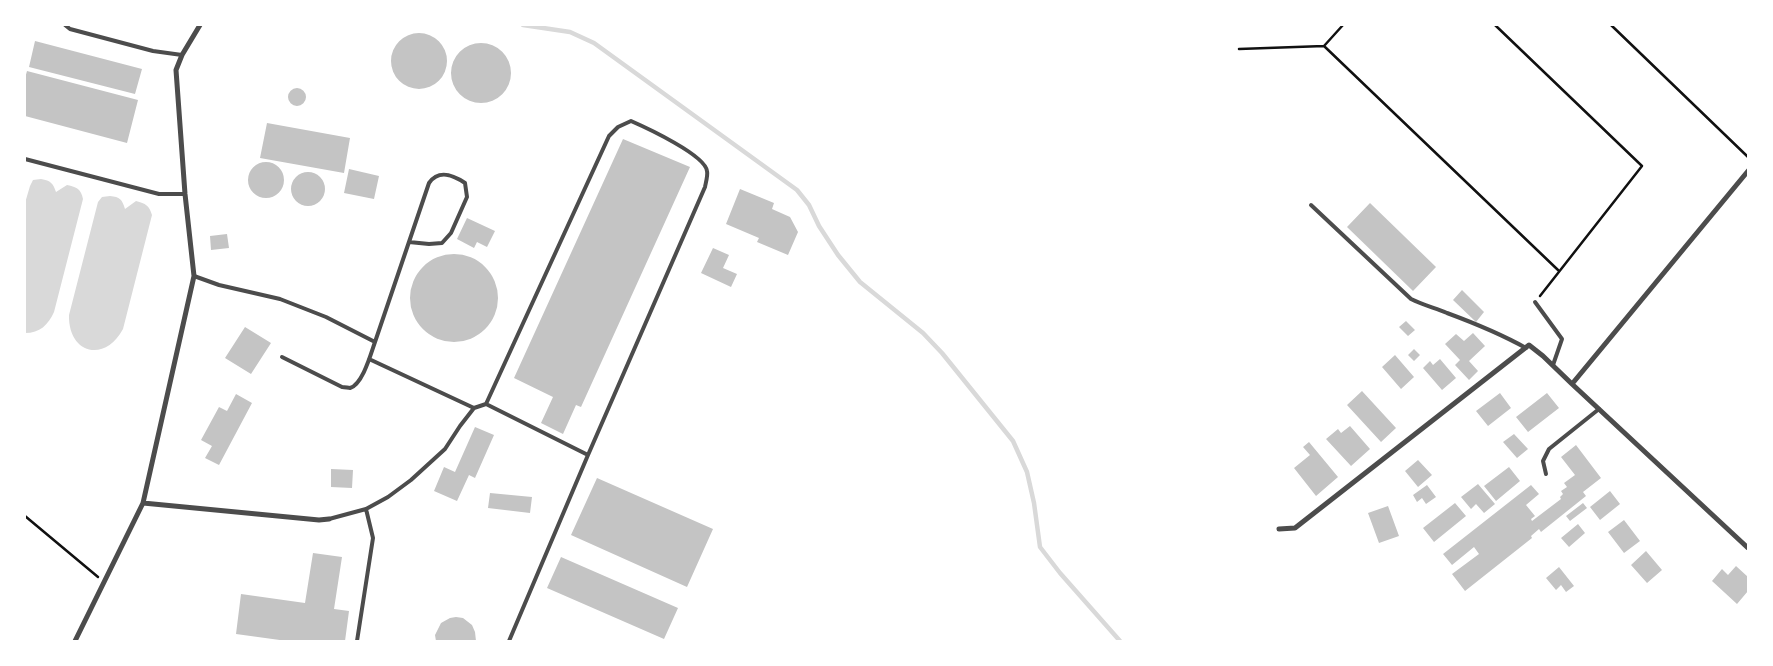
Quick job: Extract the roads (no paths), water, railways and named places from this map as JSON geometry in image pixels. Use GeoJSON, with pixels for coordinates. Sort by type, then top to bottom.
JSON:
{"type":"FeatureCollection","features":[{"type":"Feature","properties":{"kind":"street"},"geometry":{"type":"LineString","coordinates":[[75,641],[143,503],[194,276],[185,194],[176,70],[182,55],[200,25]]}},
{"type":"Feature","properties":{"kind":"street"},"geometry":{"type":"LineString","coordinates":[[1572,384],[1748,171]]}},
{"type":"Feature","properties":{"kind":"street"},"geometry":{"type":"LineString","coordinates":[[1279,529],[1295,528],[1529,345],[1553,365],[1748,548]]}},
{"type":"Feature","properties":{"kind":"street"},"geometry":{"type":"LineString","coordinates":[[143,503],[319,520],[329,519]]}},
{"type":"Feature","properties":{"kind":"lane"},"geometry":{"type":"LineString","coordinates":[[65,25],[70,29],[154,51],[182,55]]}},
{"type":"Feature","properties":{"kind":"lane"},"geometry":{"type":"LineString","coordinates":[[486,404],[609,136],[618,127],[631,121],[651,130],[701,159],[707,170],[705,187],[509,641]]}},
{"type":"Feature","properties":{"kind":"lane"},"geometry":{"type":"LineString","coordinates":[[25,159],[159,194],[185,194]]}},
{"type":"Feature","properties":{"kind":"lane"},"geometry":{"type":"LineString","coordinates":[[282,358],[342,387],[350,388],[358,382],[369,359],[429,183],[433,178],[444,174],[455,176],[465,184],[467,196],[451,234],[442,242],[429,244],[409,242]]}},
{"type":"Feature","properties":{"kind":"lane"},"geometry":{"type":"LineString","coordinates":[[1311,205],[1411,299],[1426,307],[1443,311],[1503,335],[1526,348]]}},
{"type":"Feature","properties":{"kind":"lane"},"geometry":{"type":"LineString","coordinates":[[194,276],[220,285],[280,298],[326,317],[375,342]]}},
{"type":"Feature","properties":{"kind":"lane"},"geometry":{"type":"LineString","coordinates":[[1535,302],[1562,340],[1553,365]]}},
{"type":"Feature","properties":{"kind":"lane"},"geometry":{"type":"LineString","coordinates":[[369,359],[474,408]]}},
{"type":"Feature","properties":{"kind":"lane"},"geometry":{"type":"LineString","coordinates":[[329,519],[366,509],[388,497],[418,474],[445,449],[474,408],[486,404],[588,456]]}},
{"type":"Feature","properties":{"kind":"lane"},"geometry":{"type":"LineString","coordinates":[[1546,474],[1543,461],[1550,449],[1599,410]]}},
{"type":"Feature","properties":{"kind":"lane"},"geometry":{"type":"LineString","coordinates":[[357,641],[374,538],[366,509]]}},
{"type":"Feature","properties":{"kind":"waterway"},"geometry":{"type":"LineString","coordinates":[[523,25],[570,32],[594,43],[797,190],[809,205],[819,226],[838,255],[860,282],[923,333],[942,353],[1013,441],[1027,472],[1034,503],[1040,547],[1060,573],[1120,641]]}}]}
